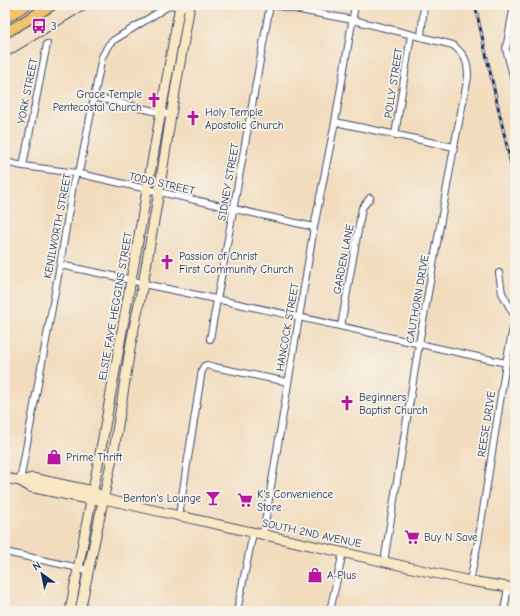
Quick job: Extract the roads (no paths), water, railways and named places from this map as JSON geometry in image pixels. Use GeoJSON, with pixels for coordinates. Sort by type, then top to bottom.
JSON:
{"type":"FeatureCollection","features":[{"type":"Feature","properties":{"kind":"main road"},"geometry":{"type":"LineString","coordinates":[[5,18],[26,5]]}},
{"type":"Feature","properties":{"kind":"main road"},"geometry":{"type":"LineString","coordinates":[[39,13],[46,5]]}},
{"type":"Feature","properties":{"kind":"main road"},"geometry":{"type":"LineString","coordinates":[[5,34],[52,5]]}},
{"type":"Feature","properties":{"kind":"main road","name":"ELSIE FAYE HEGGINS STREET"},"geometry":{"type":"LineString","coordinates":[[70,611],[132,280],[161,112],[185,6]]}},
{"type":"Feature","properties":{"kind":"main road","name":"ELSIE FAYE HEGGINS STREET"},"geometry":{"type":"LineString","coordinates":[[80,611],[115,444],[131,343],[159,192],[171,115],[185,6]]}},
{"type":"Feature","properties":{"kind":"main road"},"geometry":{"type":"LineString","coordinates":[[102,443],[115,444]]}},
{"type":"Feature","properties":{"kind":"main road","name":"SOUTH 2ND AVENUE"},"geometry":{"type":"LineString","coordinates":[[5,478],[20,481],[30,487],[92,495],[253,533],[470,581],[512,587]]}},
{"type":"Feature","properties":{"kind":"street","name":"KENILWORTH STREET"},"geometry":{"type":"LineString","coordinates":[[20,481],[60,265],[73,184],[76,173],[80,168],[102,57],[109,44],[114,40],[170,5],[185,6]]}},
{"type":"Feature","properties":{"kind":"street","name":"SIDNEY STREET"},"geometry":{"type":"LineString","coordinates":[[210,339],[270,5]]}},
{"type":"Feature","properties":{"kind":"street"},"geometry":{"type":"LineString","coordinates":[[273,5],[353,20],[421,37],[424,5]]}},
{"type":"Feature","properties":{"kind":"street","name":"HANCOCK STREET"},"geometry":{"type":"LineString","coordinates":[[263,535],[314,227],[335,122],[355,5]]}},
{"type":"Feature","properties":{"kind":"street"},"geometry":{"type":"LineString","coordinates":[[514,5],[512,16],[512,37],[506,49],[514,79]]}},
{"type":"Feature","properties":{"kind":"street","name":"POLLY STREET"},"geometry":{"type":"LineString","coordinates":[[395,135],[410,35]]}},
{"type":"Feature","properties":{"kind":"street","name":"CAUTHORN DRIVE"},"geometry":{"type":"LineString","coordinates":[[385,562],[419,344],[468,77],[468,69],[465,59],[461,52],[453,45],[421,37]]}},
{"type":"Feature","properties":{"kind":"street","name":"YORK STREET"},"geometry":{"type":"LineString","coordinates":[[23,166],[47,44]]}},
{"type":"Feature","properties":{"kind":"street"},"geometry":{"type":"LineString","coordinates":[[94,97],[171,115]]}},
{"type":"Feature","properties":{"kind":"street"},"geometry":{"type":"LineString","coordinates":[[335,122],[454,147]]}},
{"type":"Feature","properties":{"kind":"street","name":"TODD STREET"},"geometry":{"type":"LineString","coordinates":[[5,162],[76,173],[314,227]]}},
{"type":"Feature","properties":{"kind":"street","name":"GARDEN LANE"},"geometry":{"type":"LineString","coordinates":[[340,326],[362,208],[370,198]]}},
{"type":"Feature","properties":{"kind":"street"},"geometry":{"type":"LineString","coordinates":[[60,265],[506,364]]}},
{"type":"Feature","properties":{"kind":"street","name":"REESE DRIVE"},"geometry":{"type":"LineString","coordinates":[[470,581],[477,548],[506,364],[514,323],[514,315],[502,293],[499,274]]}},
{"type":"Feature","properties":{"kind":"street"},"geometry":{"type":"LineString","coordinates":[[179,515],[202,370],[204,366],[207,365],[288,382]]}},
{"type":"Feature","properties":{"kind":"street"},"geometry":{"type":"LineString","coordinates":[[236,611],[253,533]]}},
{"type":"Feature","properties":{"kind":"street"},"geometry":{"type":"LineString","coordinates":[[5,552],[88,570]]}},
{"type":"Feature","properties":{"kind":"street"},"geometry":{"type":"LineString","coordinates":[[330,611],[343,552]]}},
{"type":"Feature","properties":{"kind":"street"},"geometry":{"type":"LineString","coordinates":[[504,611],[512,587]]}},
{"type":"Feature","properties":{"kind":"tram line"},"geometry":{"type":"LineString","coordinates":[[5,58],[93,5]]}},
{"type":"Feature","properties":{"kind":"railway"},"geometry":{"type":"LineString","coordinates":[[475,5],[515,182]]}},
{"type":"Feature","properties":{"kind":"place","name":"3"},"geometry":{"type":"Point","coordinates":[39,26]}},
{"type":"Feature","properties":{"kind":"place","name":"Grace Temple Pentecostal Church"},"geometry":{"type":"Point","coordinates":[154,100]}},
{"type":"Feature","properties":{"kind":"place","name":"Holy Temple Apostolic Church"},"geometry":{"type":"Point","coordinates":[193,118]}},
{"type":"Feature","properties":{"kind":"place","name":"Passion of Christ First Community Church"},"geometry":{"type":"Point","coordinates":[167,262]}},
{"type":"Feature","properties":{"kind":"place","name":"Beginners Baptist Church"},"geometry":{"type":"Point","coordinates":[347,403]}},
{"type":"Feature","properties":{"kind":"place","name":"Prime Thrift"},"geometry":{"type":"Point","coordinates":[54,457]}},
{"type":"Feature","properties":{"kind":"place","name":"Benton's Lounge"},"geometry":{"type":"Point","coordinates":[213,498]}},
{"type":"Feature","properties":{"kind":"place","name":"K's Convenience Store"},"geometry":{"type":"Point","coordinates":[245,500]}},
{"type":"Feature","properties":{"kind":"place","name":"Buy N Save"},"geometry":{"type":"Point","coordinates":[412,537]}},
{"type":"Feature","properties":{"kind":"place","name":"A-Plus"},"geometry":{"type":"Point","coordinates":[315,575]}}]}
